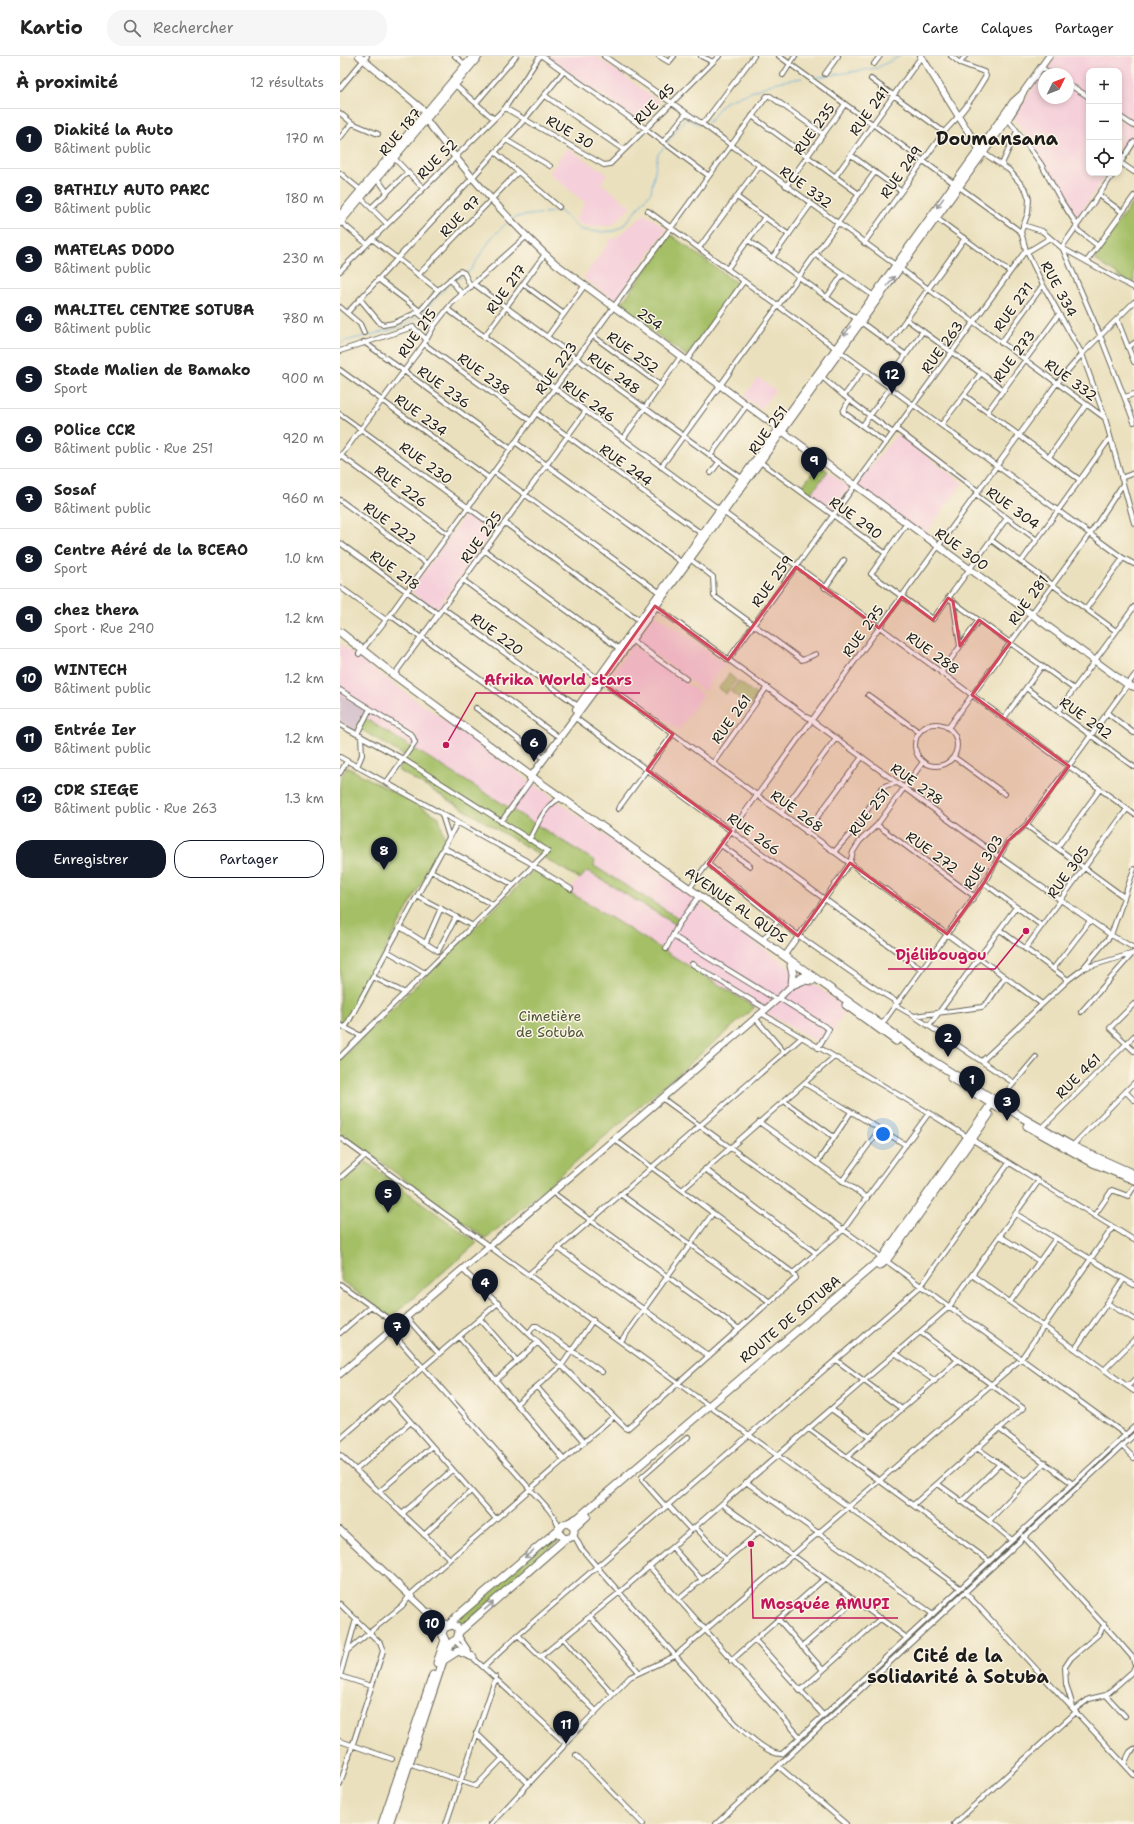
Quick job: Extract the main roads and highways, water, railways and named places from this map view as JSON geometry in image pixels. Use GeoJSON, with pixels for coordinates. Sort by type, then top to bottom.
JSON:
{"type":"FeatureCollection","features":[{"type":"Feature","properties":{"kind":"main road","name":"RUE 187"},"geometry":{"type":"LineString","coordinates":[[361,194],[394,158],[428,114],[455,85],[473,56]]}},
{"type":"Feature","properties":{"kind":"main road","name":"RUE 187"},"geometry":{"type":"LineString","coordinates":[[340,220],[467,66],[479,56]]}},
{"type":"Feature","properties":{"kind":"main road","name":"254"},"geometry":{"type":"LineString","coordinates":[[364,57],[428,114],[455,157],[472,178],[511,221],[545,254],[780,430]]}},
{"type":"Feature","properties":{"kind":"main road"},"geometry":{"type":"LineString","coordinates":[[921,57],[981,151]]}},
{"type":"Feature","properties":{"kind":"main road","name":"RUE 251"},"geometry":{"type":"LineString","coordinates":[[621,650],[631,640],[690,559],[758,460],[981,151],[1013,102],[1022,94],[1042,68],[1046,57]]}},
{"type":"Feature","properties":{"kind":"main road","name":"RUE 251"},"geometry":{"type":"LineString","coordinates":[[981,151],[1008,119],[1022,94]]}},
{"type":"Feature","properties":{"kind":"main road","name":"RUE 300"},"geometry":{"type":"LineString","coordinates":[[780,430],[1131,686]]}},
{"type":"Feature","properties":{"kind":"main road","name":"RUE 251"},"geometry":{"type":"LineString","coordinates":[[530,777],[621,650],[639,620],[659,592],[702,534],[721,512]]}},
{"type":"Feature","properties":{"kind":"main road","name":"AVENUE AL QUDS"},"geometry":{"type":"LineString","coordinates":[[340,632],[360,652],[530,777],[689,890],[791,966],[807,974],[812,981],[924,1060],[1093,1163],[1134,1180]]}},
{"type":"Feature","properties":{"kind":"main road","name":"AVENUE AL QUDS"},"geometry":{"type":"LineString","coordinates":[[340,638],[394,675],[558,799],[763,940],[807,974],[882,1024],[925,1056],[995,1103]]}},
{"type":"Feature","properties":{"kind":"main road","name":"RUE 251"},"geometry":{"type":"LineString","coordinates":[[530,777],[541,756],[599,680]]}},
{"type":"Feature","properties":{"kind":"main road"},"geometry":{"type":"LineString","coordinates":[[791,966],[793,974],[792,985]]}},
{"type":"Feature","properties":{"kind":"main road"},"geometry":{"type":"LineString","coordinates":[[340,1374],[778,999],[792,985],[807,974]]}},
{"type":"Feature","properties":{"kind":"main road"},"geometry":{"type":"LineString","coordinates":[[792,985],[804,980],[812,981]]}},
{"type":"Feature","properties":{"kind":"main road","name":"ROUTE DE SOTUBA"},"geometry":{"type":"LineString","coordinates":[[568,1531],[579,1518],[884,1259],[995,1103]]}},
{"type":"Feature","properties":{"kind":"main road","name":"AVENUE AL QUDS"},"geometry":{"type":"LineString","coordinates":[[1040,1131],[1134,1174]]}},
{"type":"Feature","properties":{"kind":"main road"},"geometry":{"type":"LineString","coordinates":[[340,1530],[410,1595],[438,1625],[452,1637]]}},
{"type":"Feature","properties":{"kind":"main road"},"geometry":{"type":"LineString","coordinates":[[452,1637],[443,1629],[456,1617],[568,1531]]}},
{"type":"Feature","properties":{"kind":"main road"},"geometry":{"type":"LineString","coordinates":[[376,1824],[381,1822],[452,1637],[568,1531]]}},
{"type":"Feature","properties":{"kind":"main road"},"geometry":{"type":"LineString","coordinates":[[392,1824],[407,1770],[456,1626],[448,1625],[423,1608]]}},
{"type":"Feature","properties":{"kind":"main road"},"geometry":{"type":"LineString","coordinates":[[443,1661],[458,1651],[473,1657]]}},
{"type":"Feature","properties":{"kind":"waterway"},"geometry":{"type":"LineString","coordinates":[[812,78],[877,68],[900,56]]}},
{"type":"Feature","properties":{"kind":"waterway"},"geometry":{"type":"LineString","coordinates":[[705,123],[710,121],[723,103],[777,82],[802,78]]}},
{"type":"Feature","properties":{"kind":"waterway"},"geometry":{"type":"LineString","coordinates":[[667,143],[686,119],[699,125]]}},
{"type":"Feature","properties":{"kind":"waterway"},"geometry":{"type":"LineString","coordinates":[[513,219],[516,217],[560,211],[581,230],[601,232],[614,231],[625,224],[651,192],[658,154],[665,146]]}},
{"type":"Feature","properties":{"kind":"waterway"},"geometry":{"type":"LineString","coordinates":[[466,273],[470,271],[492,237],[508,222]]}},
{"type":"Feature","properties":{"kind":"waterway"},"geometry":{"type":"LineString","coordinates":[[452,281],[464,275]]}},
{"type":"Feature","properties":{"kind":"waterway"},"geometry":{"type":"LineString","coordinates":[[421,314],[450,283]]}},
{"type":"Feature","properties":{"kind":"waterway"},"geometry":{"type":"LineString","coordinates":[[340,344],[345,341],[395,329],[419,317]]}},
{"type":"Feature","properties":{"kind":"place","name":"CDR SIEGE"},"geometry":{"type":"Point","coordinates":[892,394]}},
{"type":"Feature","properties":{"kind":"place","name":"chez thera"},"geometry":{"type":"Point","coordinates":[814,480]}},
{"type":"Feature","properties":{"kind":"place","name":"Afrika World stars"},"geometry":{"type":"Point","coordinates":[446,745]}},
{"type":"Feature","properties":{"kind":"place","name":"POlice CCR"},"geometry":{"type":"Point","coordinates":[534,762]}},
{"type":"Feature","properties":{"kind":"place","name":"Centre Aéré de la BCEAO"},"geometry":{"type":"Point","coordinates":[384,870]}},
{"type":"Feature","properties":{"kind":"place","name":"Djélibougou"},"geometry":{"type":"Point","coordinates":[1026,931]}},
{"type":"Feature","properties":{"kind":"place","name":"BATHILY AUTO PARC"},"geometry":{"type":"Point","coordinates":[948,1057]}},
{"type":"Feature","properties":{"kind":"place","name":"Diakité la Auto"},"geometry":{"type":"Point","coordinates":[972,1099]}},
{"type":"Feature","properties":{"kind":"place","name":"MATELAS DODO"},"geometry":{"type":"Point","coordinates":[1007,1121]}},
{"type":"Feature","properties":{"kind":"place","name":"Stade Malien de Bamako"},"geometry":{"type":"Point","coordinates":[388,1213]}},
{"type":"Feature","properties":{"kind":"place","name":"MALITEL CENTRE SOTUBA"},"geometry":{"type":"Point","coordinates":[485,1302]}},
{"type":"Feature","properties":{"kind":"place","name":"Sosaf"},"geometry":{"type":"Point","coordinates":[397,1346]}},
{"type":"Feature","properties":{"kind":"place","name":"Mosquée AMUPI"},"geometry":{"type":"Point","coordinates":[751,1544]}},
{"type":"Feature","properties":{"kind":"place","name":"WINTECH"},"geometry":{"type":"Point","coordinates":[432,1643]}},
{"type":"Feature","properties":{"kind":"place","name":"Entrée Ier"},"geometry":{"type":"Point","coordinates":[566,1744]}},
{"type":"Feature","properties":{"kind":"district","name":"Doumansana"},"geometry":{"type":"Point","coordinates":[997,139]}},
{"type":"Feature","properties":{"kind":"district","name":"Cité de la solidarité à Sotuba"},"geometry":{"type":"Point","coordinates":[958,1666]}},
{"type":"Feature","properties":{"kind":"park label","name":"Cimetière de Sotuba"},"geometry":{"type":"Point","coordinates":[550,1024]}}]}
